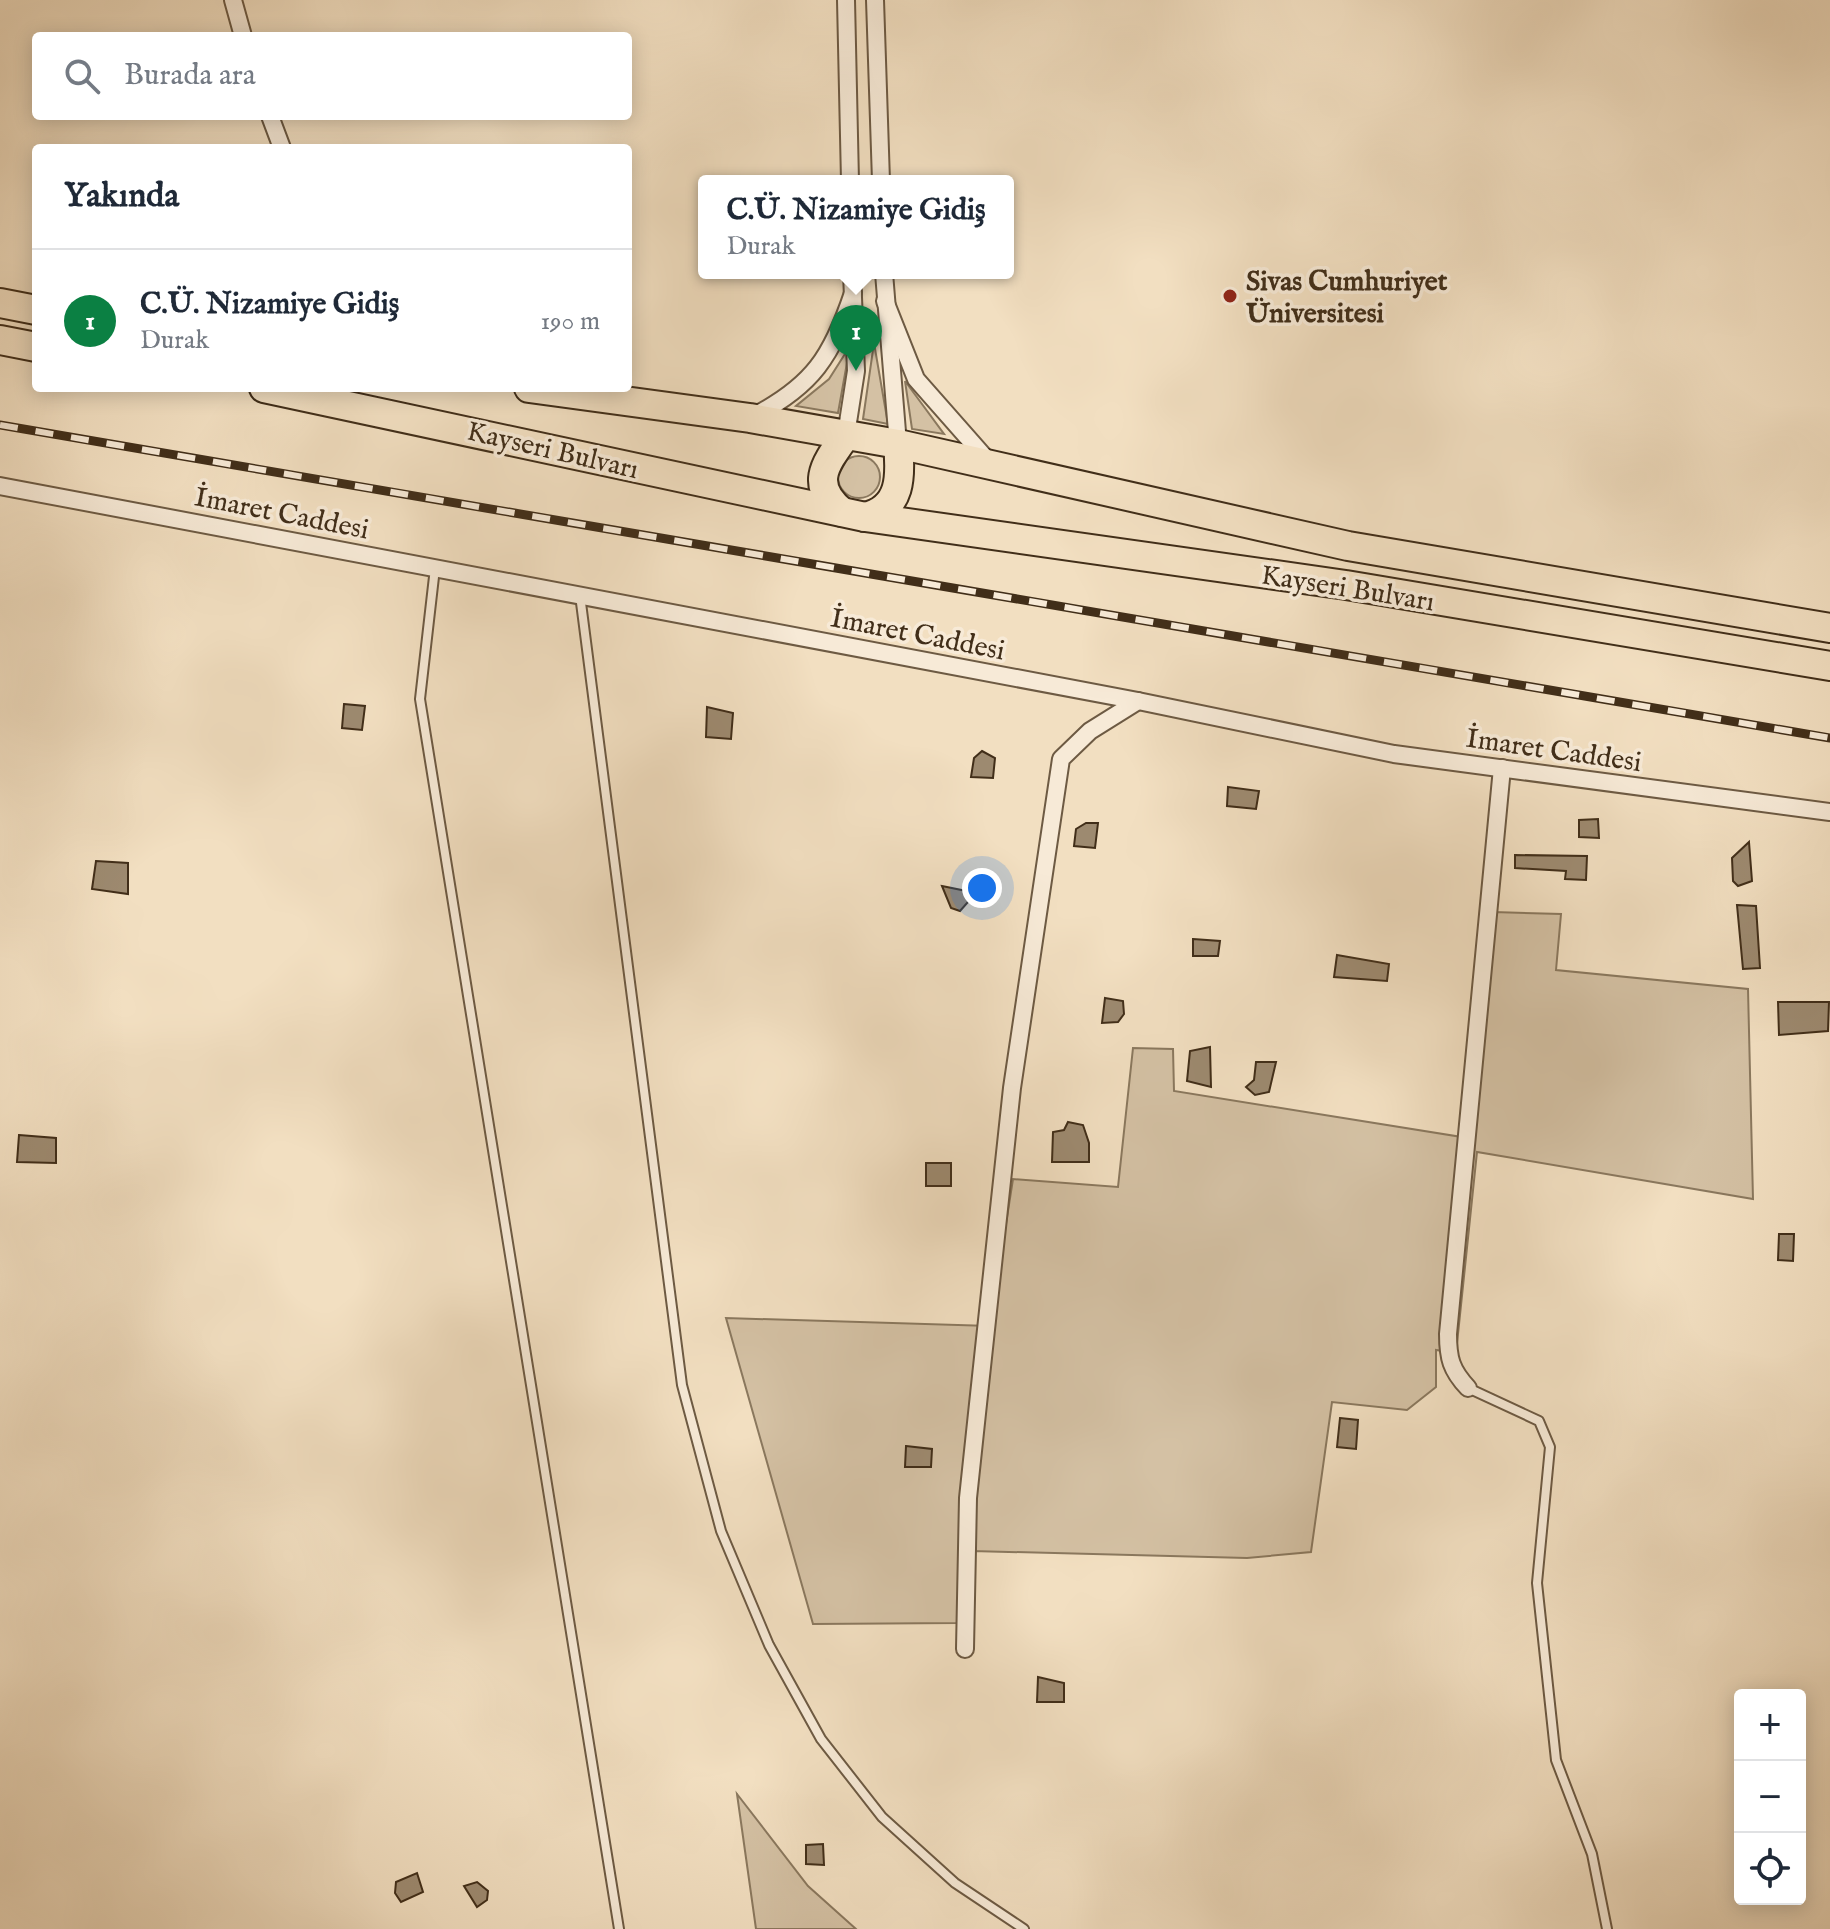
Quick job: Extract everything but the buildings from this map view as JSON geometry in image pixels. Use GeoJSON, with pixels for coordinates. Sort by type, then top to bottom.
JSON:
{"type":"FeatureCollection","features":[{"type":"Feature","properties":{"kind":"highway"},"geometry":{"type":"LineString","coordinates":[[0,303],[32,309]]}},
{"type":"Feature","properties":{"kind":"highway"},"geometry":{"type":"LineString","coordinates":[[0,340],[32,346]]}},
{"type":"Feature","properties":{"kind":"highway","name":"Kayseri Bulvarı"},"geometry":{"type":"LineString","coordinates":[[283,392],[854,514],[1346,585],[1830,666]]}},
{"type":"Feature","properties":{"kind":"highway","name":"Kayseri Bulvarı"},"geometry":{"type":"LineString","coordinates":[[573,392],[846,435]]}},
{"type":"Feature","properties":{"kind":"highway"},"geometry":{"type":"LineString","coordinates":[[846,435],[898,444],[899,472],[894,498],[884,510],[854,514],[829,499],[823,473],[829,457],[846,435]]}},
{"type":"Feature","properties":{"kind":"highway","name":"Kayseri Bulvarı"},"geometry":{"type":"LineString","coordinates":[[898,444],[1348,546],[1830,628]]}},
{"type":"Feature","properties":{"kind":"street"},"geometry":{"type":"LineString","coordinates":[[233,0],[242,32]]}},
{"type":"Feature","properties":{"kind":"street"},"geometry":{"type":"LineString","coordinates":[[846,0],[850,175]]}},
{"type":"Feature","properties":{"kind":"street"},"geometry":{"type":"LineString","coordinates":[[875,0],[881,175]]}},
{"type":"Feature","properties":{"kind":"street"},"geometry":{"type":"LineString","coordinates":[[272,120],[280,144]]}},
{"type":"Feature","properties":{"kind":"street"},"geometry":{"type":"LineString","coordinates":[[846,435],[856,371],[852,279]]}},
{"type":"Feature","properties":{"kind":"street"},"geometry":{"type":"LineString","coordinates":[[884,279],[898,444]]}},
{"type":"Feature","properties":{"kind":"street"},"geometry":{"type":"LineString","coordinates":[[750,418],[782,401],[823,362],[838,337],[853,293]]}},
{"type":"Feature","properties":{"kind":"street"},"geometry":{"type":"LineString","coordinates":[[885,301],[916,379],[991,464]]}},
{"type":"Feature","properties":{"kind":"street","name":"İmaret Caddesi"},"geometry":{"type":"LineString","coordinates":[[0,486],[1138,701],[1394,754],[1830,812]]}},
{"type":"Feature","properties":{"kind":"street"},"geometry":{"type":"LineString","coordinates":[[965,1649],[968,1498],[1000,1198],[1012,1088],[1061,759],[1090,731],[1138,701]]}},
{"type":"Feature","properties":{"kind":"street"},"geometry":{"type":"LineString","coordinates":[[1468,1388],[1453,1373],[1448,1356],[1448,1334],[1502,768]]}},
{"type":"Feature","properties":{"kind":"lane"},"geometry":{"type":"LineString","coordinates":[[435,568],[420,699],[619,1929]]}},
{"type":"Feature","properties":{"kind":"lane"},"geometry":{"type":"LineString","coordinates":[[580,595],[682,1385],[721,1531],[769,1645],[821,1739],[882,1817],[955,1883],[1024,1929]]}},
{"type":"Feature","properties":{"kind":"lane"},"geometry":{"type":"LineString","coordinates":[[1468,1388],[1539,1421],[1550,1447],[1537,1583],[1556,1760],[1592,1854],[1607,1929]]}},
{"type":"Feature","properties":{"kind":"shaded area"},"geometry":{"type":"Polygon","coordinates":[[[874,343],[888,424],[863,419],[874,343]]]}},
{"type":"Feature","properties":{"kind":"shaded area"},"geometry":{"type":"Polygon","coordinates":[[[850,346],[838,413],[796,406],[829,379],[850,346]]]}},
{"type":"Feature","properties":{"kind":"shaded area"},"geometry":{"type":"Polygon","coordinates":[[[905,381],[944,434],[912,429],[905,381]]]}},
{"type":"Feature","properties":{"kind":"shaded area"},"geometry":{"type":"Polygon","coordinates":[[[859,456],[874,462],[880,477],[874,492],[859,498],[844,492],[838,477],[844,462],[859,456]]]}},
{"type":"Feature","properties":{"kind":"shaded area"},"geometry":{"type":"Polygon","coordinates":[[[1493,912],[1561,914],[1556,970],[1748,989],[1753,1199],[1477,1152],[1456,1353],[1436,1350],[1436,1387],[1407,1410],[1332,1402],[1311,1552],[1247,1558],[972,1551],[958,1623],[813,1624],[726,1318],[990,1326],[1013,1179],[1118,1187],[1133,1048],[1173,1049],[1174,1091],[1462,1137],[1493,912]]]}},
{"type":"Feature","properties":{"kind":"shaded area"},"geometry":{"type":"Polygon","coordinates":[[[737,1794],[808,1886],[856,1929],[756,1929],[737,1794]]]}},
{"type":"Feature","properties":{"kind":"railway"},"geometry":{"type":"LineString","coordinates":[[0,425],[1830,738]]}},
{"type":"Feature","properties":{"kind":"place","name":"Sivas Cumhuriyet Üniversitesi"},"geometry":{"type":"Point","coordinates":[1230,296]}},
{"type":"Feature","properties":{"kind":"place","name":"C.Ü. Nizamiye Gidiş"},"geometry":{"type":"Point","coordinates":[856,371]}}]}
